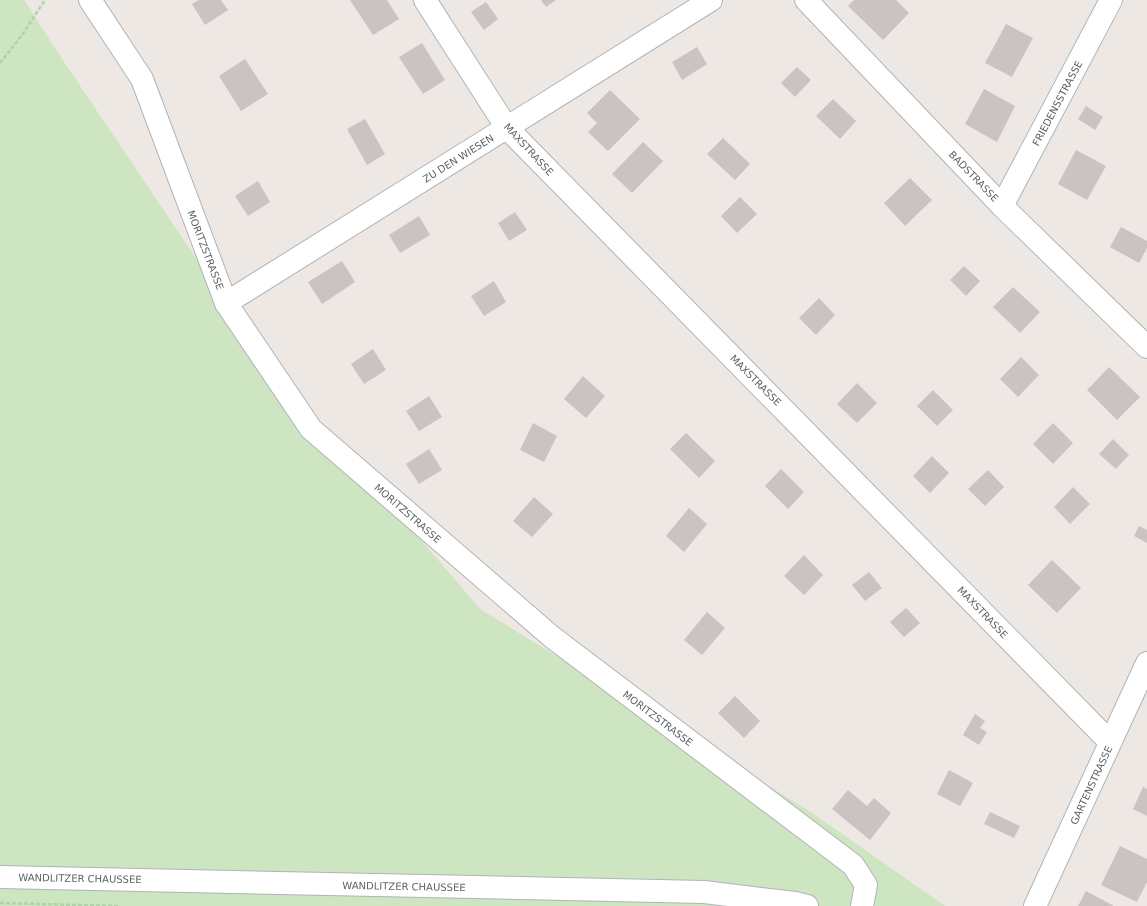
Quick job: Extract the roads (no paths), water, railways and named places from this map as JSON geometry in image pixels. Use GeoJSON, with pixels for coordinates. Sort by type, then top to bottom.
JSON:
{"type":"FeatureCollection","features":[{"type":"Feature","properties":{"kind":"street","name":"MORITZSTRASSE"},"geometry":{"type":"LineString","coordinates":[[90,0],[142,79],[226,303],[311,429],[552,637],[853,865],[866,885],[862,906]]}},
{"type":"Feature","properties":{"kind":"street","name":"MAXSTRASSE"},"geometry":{"type":"LineString","coordinates":[[425,0],[507,128],[1110,742]]}},
{"type":"Feature","properties":{"kind":"street","name":"ZU DEN WIESEN"},"geometry":{"type":"LineString","coordinates":[[226,303],[711,0]]}},
{"type":"Feature","properties":{"kind":"street","name":"BADSTRASSE"},"geometry":{"type":"LineString","coordinates":[[806,0],[1002,206],[1147,347]]}},
{"type":"Feature","properties":{"kind":"street","name":"FRIEDENSSTRASSE"},"geometry":{"type":"LineString","coordinates":[[1002,206],[1111,0]]}},
{"type":"Feature","properties":{"kind":"street","name":"GARTENSTRASSE"},"geometry":{"type":"LineString","coordinates":[[1035,906],[1147,663]]}},
{"type":"Feature","properties":{"kind":"street","name":"WANDLITZER CHAUSSEE"},"geometry":{"type":"LineString","coordinates":[[0,877],[704,892],[795,903],[807,906]]}}]}
